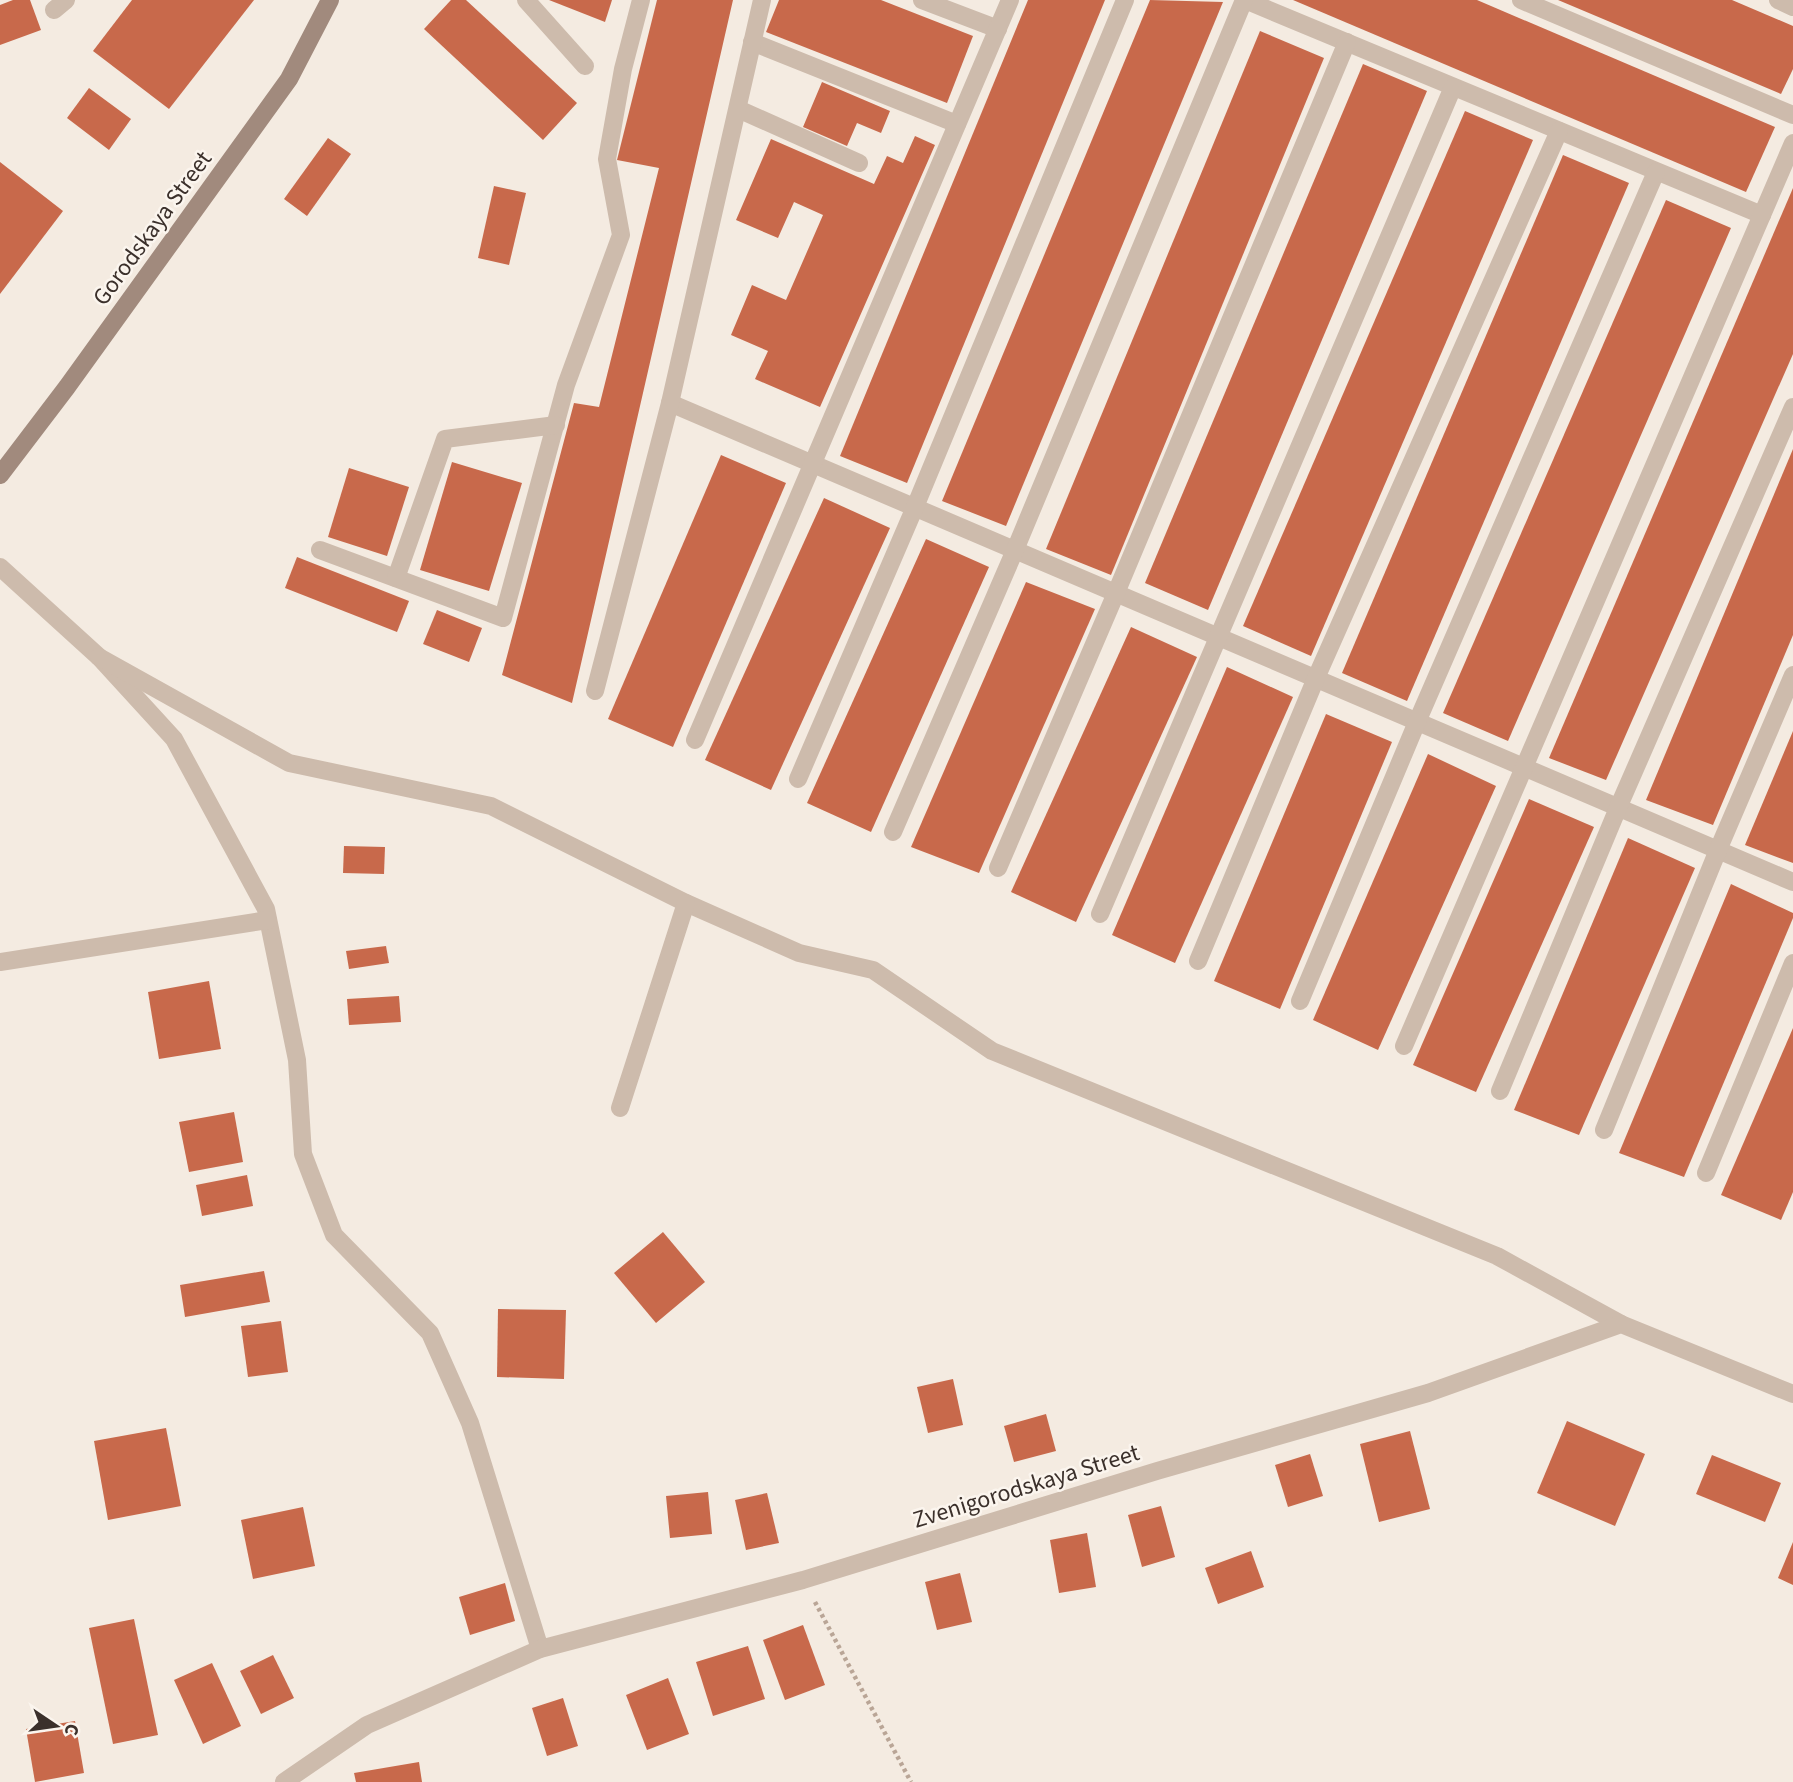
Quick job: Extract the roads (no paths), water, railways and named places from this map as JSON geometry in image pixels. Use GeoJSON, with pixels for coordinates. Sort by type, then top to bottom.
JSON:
{"type":"FeatureCollection","features":[{"type":"Feature","properties":{"kind":"street","name":"Gorodskaya Street"},"geometry":{"type":"LineString","coordinates":[[0,475],[67,387],[289,79],[330,0]]}},
{"type":"Feature","properties":{"kind":"street"},"geometry":{"type":"LineString","coordinates":[[526,0],[585,66]]}},
{"type":"Feature","properties":{"kind":"street"},"geometry":{"type":"LineString","coordinates":[[320,550],[503,618],[566,385],[621,235],[607,159],[623,69],[641,0]]}},
{"type":"Feature","properties":{"kind":"street"},"geometry":{"type":"LineString","coordinates":[[595,691],[670,403],[762,0]]}},
{"type":"Feature","properties":{"kind":"street"},"geometry":{"type":"LineString","coordinates":[[922,0],[998,29]]}},
{"type":"Feature","properties":{"kind":"street"},"geometry":{"type":"LineString","coordinates":[[695,740],[1010,0]]}},
{"type":"Feature","properties":{"kind":"street"},"geometry":{"type":"LineString","coordinates":[[798,779],[915,508],[1125,0]]}},
{"type":"Feature","properties":{"kind":"street"},"geometry":{"type":"LineString","coordinates":[[893,832],[1245,0],[1762,215]]}},
{"type":"Feature","properties":{"kind":"street"},"geometry":{"type":"LineString","coordinates":[[1521,0],[1793,115]]}},
{"type":"Feature","properties":{"kind":"street"},"geometry":{"type":"LineString","coordinates":[[1778,0],[1793,7]]}},
{"type":"Feature","properties":{"kind":"street"},"geometry":{"type":"LineString","coordinates":[[752,42],[957,124]]}},
{"type":"Feature","properties":{"kind":"street"},"geometry":{"type":"LineString","coordinates":[[998,868],[1347,42]]}},
{"type":"Feature","properties":{"kind":"street"},"geometry":{"type":"LineString","coordinates":[[1100,914],[1452,86]]}},
{"type":"Feature","properties":{"kind":"street"},"geometry":{"type":"LineString","coordinates":[[737,110],[859,163]]}},
{"type":"Feature","properties":{"kind":"street"},"geometry":{"type":"LineString","coordinates":[[1198,961],[1316,678],[1559,131]]}},
{"type":"Feature","properties":{"kind":"street"},"geometry":{"type":"LineString","coordinates":[[1404,1045],[1793,143]]}},
{"type":"Feature","properties":{"kind":"street"},"geometry":{"type":"LineString","coordinates":[[1300,1001],[1417,722],[1656,172]]}},
{"type":"Feature","properties":{"kind":"street"},"geometry":{"type":"LineString","coordinates":[[670,403],[1793,882]]}},
{"type":"Feature","properties":{"kind":"street"},"geometry":{"type":"LineString","coordinates":[[1500,1091],[1618,808],[1793,407]]}},
{"type":"Feature","properties":{"kind":"street"},"geometry":{"type":"LineString","coordinates":[[396,578],[445,439],[556,425]]}},
{"type":"Feature","properties":{"kind":"street"},"geometry":{"type":"LineString","coordinates":[[0,567],[99,657],[174,738],[266,909],[297,1060],[303,1154],[334,1235],[430,1333],[470,1423],[540,1648]]}},
{"type":"Feature","properties":{"kind":"street"},"geometry":{"type":"LineString","coordinates":[[99,657],[289,764],[491,806],[686,903],[799,953],[873,970],[992,1051],[1497,1256],[1621,1324],[1793,1394]]}},
{"type":"Feature","properties":{"kind":"street"},"geometry":{"type":"LineString","coordinates":[[1604,1130],[1718,850],[1793,675]]}},
{"type":"Feature","properties":{"kind":"street"},"geometry":{"type":"LineString","coordinates":[[620,1108],[686,903]]}},
{"type":"Feature","properties":{"kind":"street"},"geometry":{"type":"LineString","coordinates":[[0,962],[268,920]]}},
{"type":"Feature","properties":{"kind":"street"},"geometry":{"type":"LineString","coordinates":[[1706,1173],[1793,962]]}},
{"type":"Feature","properties":{"kind":"street","name":"Zvenigorodskaya Street"},"geometry":{"type":"LineString","coordinates":[[284,1782],[367,1725],[540,1648],[803,1580],[1157,1471],[1428,1393],[1621,1324]]}}]}
